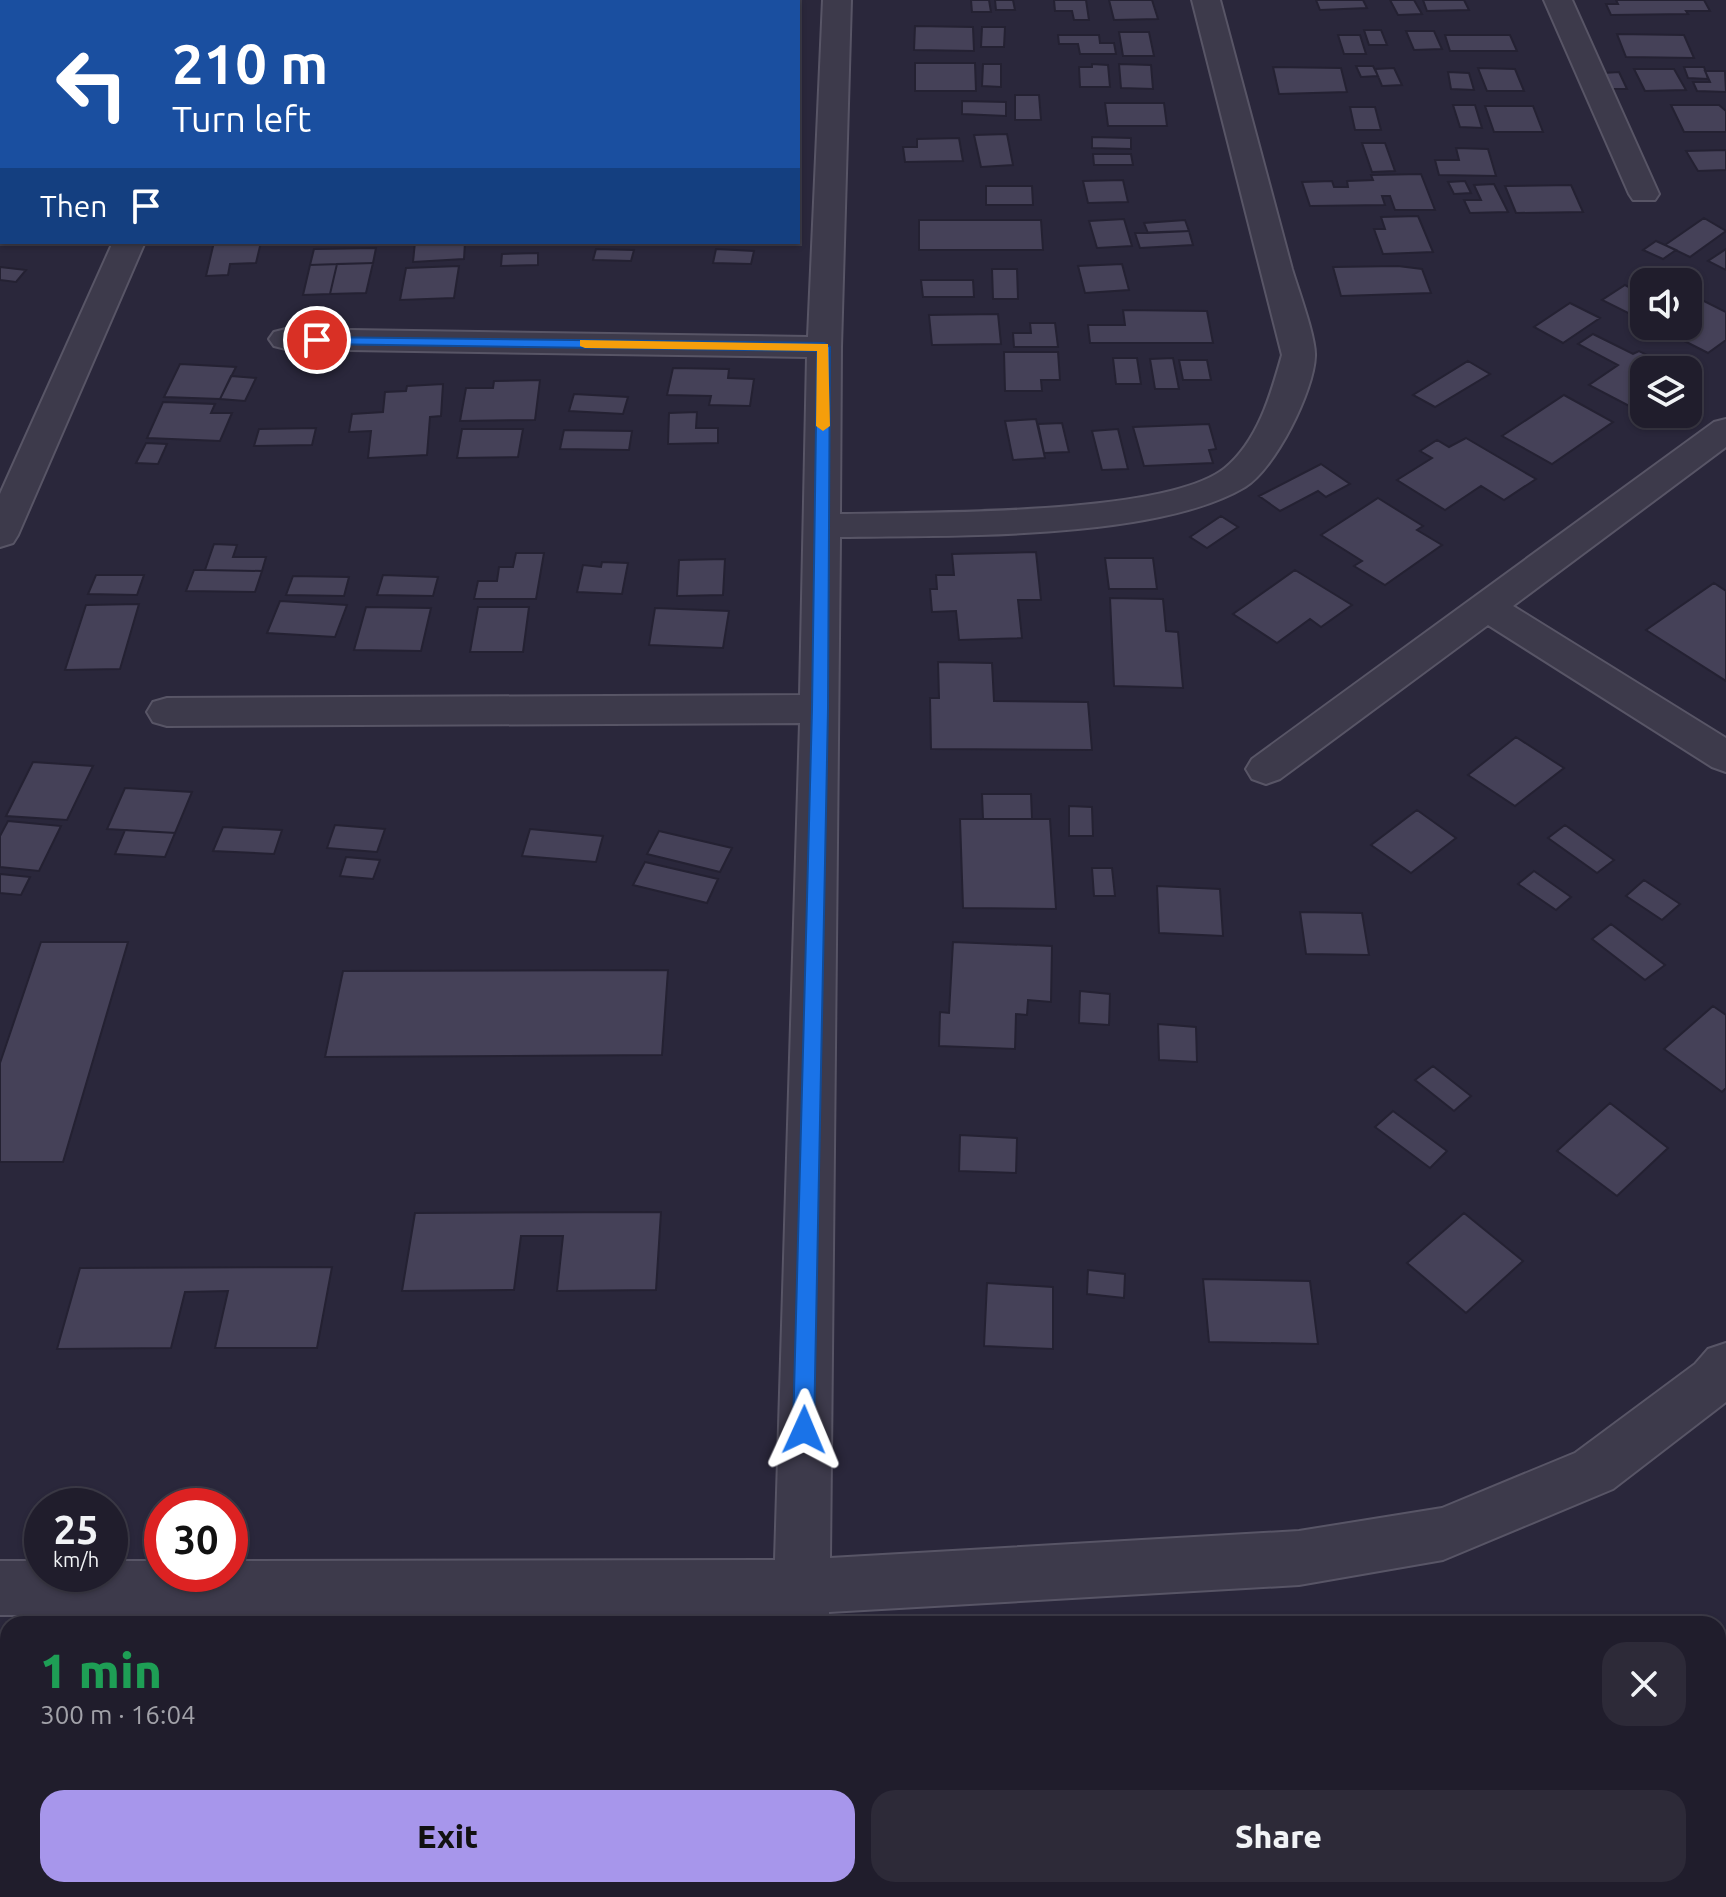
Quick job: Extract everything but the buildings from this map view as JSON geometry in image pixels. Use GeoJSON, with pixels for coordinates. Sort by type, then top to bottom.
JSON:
{"type":"FeatureCollection","features":[{"type":"Feature","properties":{"kind":"street"},"geometry":{"type":"LineString","coordinates":[[801,1606],[820,709],[824,347],[820,134],[837,0]]}},
{"type":"Feature","properties":{"kind":"street"},"geometry":{"type":"LineString","coordinates":[[822,526],[1086,515],[1184,501],[1235,478],[1260,446],[1283,413],[1299,355],[1206,0]]}},
{"type":"Feature","properties":{"kind":"street"},"geometry":{"type":"LineString","coordinates":[[1558,0],[1644,194]]}},
{"type":"Feature","properties":{"kind":"street"},"geometry":{"type":"LineString","coordinates":[[0,535],[128,244]]}},
{"type":"Feature","properties":{"kind":"street"},"geometry":{"type":"LineString","coordinates":[[286,339],[824,347]]}},
{"type":"Feature","properties":{"kind":"street"},"geometry":{"type":"LineString","coordinates":[[1266,769],[1726,430]]}},
{"type":"Feature","properties":{"kind":"street"},"geometry":{"type":"LineString","coordinates":[[1486,606],[1726,757]]}},
{"type":"Feature","properties":{"kind":"street"},"geometry":{"type":"LineString","coordinates":[[167,712],[820,709]]}},
{"type":"Feature","properties":{"kind":"street"},"geometry":{"type":"LineString","coordinates":[[0,1588],[801,1606],[1299,1558],[1443,1534],[1594,1471],[1713,1381],[1726,1366]]}},
{"type":"Feature","properties":{"kind":"slow traffic"},"geometry":{"type":"LineString","coordinates":[[585,343],[824,347],[823,426]]}},
{"type":"Feature","properties":{"kind":"route"},"geometry":{"type":"LineString","coordinates":[[317,340],[824,347],[820,709],[804,1430]]}}]}
